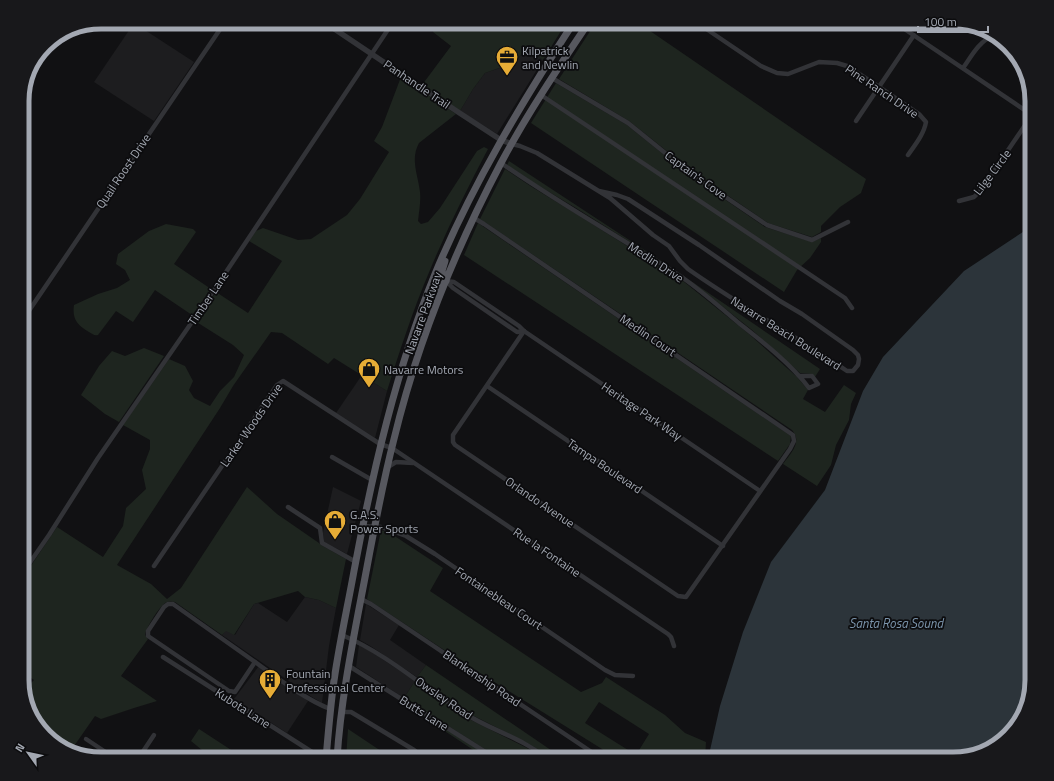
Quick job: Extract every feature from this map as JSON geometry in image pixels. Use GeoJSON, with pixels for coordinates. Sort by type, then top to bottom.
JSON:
{"type":"FeatureCollection","features":[{"type":"Feature","properties":{"kind":"highway","name":"Navarre Parkway"},"geometry":{"type":"LineString","coordinates":[[325,752],[342,636],[372,480],[380,444],[403,364],[421,310],[442,259],[501,140],[542,71],[569,29]]}},
{"type":"Feature","properties":{"kind":"highway","name":"Navarre Parkway"},"geometry":{"type":"LineString","coordinates":[[338,752],[349,666],[374,528],[387,467],[404,401],[418,357],[446,281],[474,218],[501,163],[541,95],[584,29]]}},
{"type":"Feature","properties":{"kind":"highway"},"geometry":{"type":"LineString","coordinates":[[421,310],[431,294],[446,281],[442,271],[443,268],[482,177]]}},
{"type":"Feature","properties":{"kind":"street","name":"Quail Roost Drive"},"geometry":{"type":"LineString","coordinates":[[29,311],[220,29]]}},
{"type":"Feature","properties":{"kind":"street","name":"Panhandle Trail"},"geometry":{"type":"LineString","coordinates":[[335,29],[501,140],[512,144]]}},
{"type":"Feature","properties":{"kind":"street","name":"Timber Lane"},"geometry":{"type":"LineString","coordinates":[[29,564],[98,458],[216,286],[388,29]]}},
{"type":"Feature","properties":{"kind":"street","name":"Pine Ranch Drive"},"geometry":{"type":"LineString","coordinates":[[706,29],[761,66],[778,73],[788,74],[819,62],[830,62],[847,66],[919,114],[926,122],[922,134],[908,155]]}},
{"type":"Feature","properties":{"kind":"street"},"geometry":{"type":"LineString","coordinates":[[905,29],[1025,110]]}},
{"type":"Feature","properties":{"kind":"street"},"geometry":{"type":"LineString","coordinates":[[856,121],[914,35]]}},
{"type":"Feature","properties":{"kind":"street"},"geometry":{"type":"LineString","coordinates":[[963,68],[982,43],[988,38]]}},
{"type":"Feature","properties":{"kind":"street","name":"Captain's Cove"},"geometry":{"type":"LineString","coordinates":[[552,78],[628,123],[690,173],[767,225],[812,240],[848,222]]}},
{"type":"Feature","properties":{"kind":"street"},"geometry":{"type":"LineString","coordinates":[[541,95],[845,298],[852,308]]}},
{"type":"Feature","properties":{"kind":"street","name":"Lilge Circle"},"geometry":{"type":"LineString","coordinates":[[959,201],[974,197],[981,190],[1025,125]]}},
{"type":"Feature","properties":{"kind":"street"},"geometry":{"type":"LineString","coordinates":[[512,144],[537,153],[599,191]]}},
{"type":"Feature","properties":{"kind":"street","name":"Medlin Drive"},"geometry":{"type":"LineString","coordinates":[[501,163],[533,185],[685,279],[750,332],[800,376]]}},
{"type":"Feature","properties":{"kind":"street","name":"Navarre Beach Boulevard"},"geometry":{"type":"LineString","coordinates":[[599,191],[628,199],[699,245],[780,301],[802,314],[853,350],[858,355],[859,359],[856,368],[853,371],[847,370],[814,348],[749,310],[695,274],[683,264],[669,246],[653,235],[620,206],[599,191]]}},
{"type":"Feature","properties":{"kind":"street","name":"Medlin Court"},"geometry":{"type":"LineString","coordinates":[[474,218],[791,432],[794,438],[793,445],[760,491]]}},
{"type":"Feature","properties":{"kind":"street","name":"Heritage Park Way"},"geometry":{"type":"LineString","coordinates":[[446,281],[454,282],[760,491]]}},
{"type":"Feature","properties":{"kind":"street","name":"Orlando Avenue"},"geometry":{"type":"LineString","coordinates":[[524,331],[453,435],[453,442],[682,598],[688,595],[723,546]]}},
{"type":"Feature","properties":{"kind":"street","name":"Larker Woods Drive"},"geometry":{"type":"LineString","coordinates":[[154,566],[281,381],[285,382],[380,444]]}},
{"type":"Feature","properties":{"kind":"street","name":"Tampa Boulevard"},"geometry":{"type":"LineString","coordinates":[[487,386],[723,546]]}},
{"type":"Feature","properties":{"kind":"street","name":"Rue la Fontaine"},"geometry":{"type":"LineString","coordinates":[[380,444],[392,448],[668,634],[671,637],[674,646]]}},
{"type":"Feature","properties":{"kind":"street"},"geometry":{"type":"LineString","coordinates":[[332,457],[372,480]]}},
{"type":"Feature","properties":{"kind":"street"},"geometry":{"type":"LineString","coordinates":[[387,467],[396,462],[405,461],[414,463]]}},
{"type":"Feature","properties":{"kind":"street"},"geometry":{"type":"LineString","coordinates":[[723,546],[760,491]]}},
{"type":"Feature","properties":{"kind":"street"},"geometry":{"type":"LineString","coordinates":[[288,507],[320,528],[322,543],[356,562]]}},
{"type":"Feature","properties":{"kind":"street","name":"Fontainebleau Court"},"geometry":{"type":"LineString","coordinates":[[363,526],[374,528],[381,527],[412,540],[610,673],[620,676],[633,676]]}},
{"type":"Feature","properties":{"kind":"street","name":"Blankenship Road"},"geometry":{"type":"LineString","coordinates":[[361,599],[371,604],[592,752]]}},
{"type":"Feature","properties":{"kind":"street"},"geometry":{"type":"LineString","coordinates":[[256,662],[235,692],[229,691],[151,638],[148,631],[164,607],[168,604],[173,604],[305,696],[330,709]]}},
{"type":"Feature","properties":{"kind":"street","name":"Owsley Road"},"geometry":{"type":"LineString","coordinates":[[342,636],[354,640],[371,649],[465,714],[537,752]]}},
{"type":"Feature","properties":{"kind":"street","name":"Kubota Lane"},"geometry":{"type":"LineString","coordinates":[[163,657],[313,752]]}},
{"type":"Feature","properties":{"kind":"street","name":"Butts Lane"},"geometry":{"type":"LineString","coordinates":[[349,666],[485,752]]}},
{"type":"Feature","properties":{"kind":"street"},"geometry":{"type":"LineString","coordinates":[[342,712],[351,712],[416,752]]}},
{"type":"Feature","properties":{"kind":"street"},"geometry":{"type":"LineString","coordinates":[[143,752],[154,735]]}},
{"type":"Feature","properties":{"kind":"street"},"geometry":{"type":"LineString","coordinates":[[86,739],[106,752]]}},
{"type":"Feature","properties":{"kind":"shaded area"},"geometry":{"type":"Polygon","coordinates":[[[130,29],[143,29],[194,62],[154,121],[94,82],[130,29]]]}},
{"type":"Feature","properties":{"kind":"shaded area"},"geometry":{"type":"Polygon","coordinates":[[[435,29],[558,29],[561,31],[543,60],[526,48],[510,69],[502,67],[485,73],[473,89],[460,111],[422,85],[451,46],[433,32],[435,29]]]}},
{"type":"Feature","properties":{"kind":"shaded area"},"geometry":{"type":"Polygon","coordinates":[[[591,29],[647,29],[866,179],[861,193],[840,207],[821,226],[821,232],[812,237],[768,223],[692,171],[629,121],[559,79],[591,29]]]}},
{"type":"Feature","properties":{"kind":"shaded area"},"geometry":{"type":"Polygon","coordinates":[[[526,48],[543,60],[497,134],[460,111],[473,89],[485,73],[502,67],[510,69],[526,48]]]}},
{"type":"Feature","properties":{"kind":"shaded area"},"geometry":{"type":"Polygon","coordinates":[[[401,77],[456,114],[419,143],[416,149],[415,167],[420,195],[418,221],[421,224],[428,222],[440,208],[477,151],[484,147],[488,149],[443,239],[430,270],[412,315],[387,391],[334,358],[328,364],[282,333],[271,332],[233,386],[117,565],[151,584],[167,599],[181,588],[247,487],[277,514],[321,545],[346,559],[336,608],[319,600],[305,597],[298,591],[254,604],[234,635],[226,631],[222,635],[175,602],[167,602],[158,610],[152,619],[145,635],[148,639],[121,676],[157,701],[101,719],[95,716],[74,746],[65,742],[50,731],[41,720],[36,712],[30,694],[29,685],[34,680],[29,677],[29,569],[57,527],[103,557],[123,526],[126,508],[146,489],[142,470],[150,449],[150,440],[123,425],[169,359],[185,366],[193,381],[189,390],[194,398],[210,406],[220,391],[234,377],[244,355],[233,345],[195,321],[216,292],[248,313],[282,261],[249,241],[256,231],[263,228],[298,240],[311,239],[347,215],[360,199],[389,152],[374,141],[382,127],[401,77]]]}},
{"type":"Feature","properties":{"kind":"shaded area"},"geometry":{"type":"Polygon","coordinates":[[[556,83],[627,125],[689,175],[765,227],[812,242],[821,238],[821,242],[810,258],[797,270],[784,292],[531,123],[556,83]]]}},
{"type":"Feature","properties":{"kind":"shaded area"},"geometry":{"type":"Polygon","coordinates":[[[509,161],[681,274],[534,183],[507,165],[509,161]]]}},
{"type":"Feature","properties":{"kind":"shaded area"},"geometry":{"type":"Polygon","coordinates":[[[505,169],[683,281],[749,334],[797,377],[808,390],[803,399],[825,412],[844,385],[856,393],[851,404],[849,420],[836,445],[831,465],[817,486],[783,464],[792,452],[796,443],[795,434],[792,430],[480,219],[505,169]]]}},
{"type":"Feature","properties":{"kind":"shaded area"},"geometry":{"type":"Polygon","coordinates":[[[478,223],[791,436],[790,444],[778,461],[464,255],[478,223]]]}},
{"type":"Feature","properties":{"kind":"shaded area"},"geometry":{"type":"Polygon","coordinates":[[[166,224],[193,229],[196,232],[174,264],[211,289],[191,317],[192,315],[155,290],[133,322],[116,311],[98,335],[94,335],[81,327],[75,318],[74,305],[98,294],[117,288],[130,280],[125,270],[116,264],[118,254],[149,231],[166,224]]]}},
{"type":"Feature","properties":{"kind":"shaded area"},"geometry":{"type":"Polygon","coordinates":[[[688,279],[820,369],[815,377],[812,374],[800,373],[752,330],[688,279]]]}},
{"type":"Feature","properties":{"kind":"shaded area"},"geometry":{"type":"Polygon","coordinates":[[[144,348],[164,356],[119,422],[105,414],[81,395],[99,366],[112,351],[125,356],[144,348]]]}},
{"type":"Feature","properties":{"kind":"shaded area"},"geometry":{"type":"Polygon","coordinates":[[[362,375],[387,391],[375,438],[336,413],[362,375]]]}},
{"type":"Feature","properties":{"kind":"shaded area"},"geometry":{"type":"Polygon","coordinates":[[[333,487],[361,501],[347,554],[324,542],[323,533],[333,487]]]}},
{"type":"Feature","properties":{"kind":"shaded area"},"geometry":{"type":"Polygon","coordinates":[[[381,530],[390,533],[443,568],[430,591],[581,692],[602,683],[606,677],[665,715],[685,733],[706,742],[705,752],[638,752],[649,734],[599,702],[585,723],[631,752],[606,752],[470,667],[367,599],[381,530]]]}},
{"type":"Feature","properties":{"kind":"shaded area"},"geometry":{"type":"Polygon","coordinates":[[[305,597],[319,600],[336,608],[329,646],[322,703],[222,635],[226,630],[235,635],[254,604],[258,603],[287,622],[305,597]]]}},
{"type":"Feature","properties":{"kind":"shaded area"},"geometry":{"type":"Polygon","coordinates":[[[366,604],[399,625],[390,640],[426,665],[417,677],[360,640],[366,604]]]}},
{"type":"Feature","properties":{"kind":"shaded area"},"geometry":{"type":"Polygon","coordinates":[[[359,645],[415,681],[404,698],[356,667],[359,645]]]}},
{"type":"Feature","properties":{"kind":"shaded area"},"geometry":{"type":"Polygon","coordinates":[[[426,665],[554,752],[540,752],[531,745],[466,712],[417,677],[426,665]]]}},
{"type":"Feature","properties":{"kind":"shaded area"},"geometry":{"type":"Polygon","coordinates":[[[259,666],[308,701],[287,733],[234,699],[259,666]]]}},
{"type":"Feature","properties":{"kind":"shaded area"},"geometry":{"type":"Polygon","coordinates":[[[415,681],[463,716],[533,752],[490,752],[404,698],[415,681]]]}},
{"type":"Feature","properties":{"kind":"shaded area"},"geometry":{"type":"Polygon","coordinates":[[[401,702],[483,752],[476,752],[401,702]]]}},
{"type":"Feature","properties":{"kind":"shaded area"},"geometry":{"type":"Polygon","coordinates":[[[199,729],[234,752],[202,752],[202,750],[191,741],[199,729]]]}},
{"type":"Feature","properties":{"kind":"shaded area"},"geometry":{"type":"Polygon","coordinates":[[[348,729],[382,752],[346,752],[348,729]]]}},
{"type":"Feature","properties":{"kind":"water","name":"Santa Rosa Sound"},"geometry":{"type":"Polygon","coordinates":[[[1025,231],[1025,680],[1023,698],[1015,716],[1004,731],[997,737],[985,745],[971,750],[953,752],[710,752],[720,706],[743,632],[771,562],[825,490],[863,391],[883,357],[964,271],[1025,231]]]}},
{"type":"Feature","properties":{"kind":"place","name":"Kilpatrick and Newlin"},"geometry":{"type":"Point","coordinates":[507,76]}},
{"type":"Feature","properties":{"kind":"place","name":"Navarre Motors"},"geometry":{"type":"Point","coordinates":[369,388]}},
{"type":"Feature","properties":{"kind":"place","name":"G.A.S. Power Sports"},"geometry":{"type":"Point","coordinates":[335,540]}},
{"type":"Feature","properties":{"kind":"place","name":"Fountain Professional Center"},"geometry":{"type":"Point","coordinates":[270,700]}}]}
